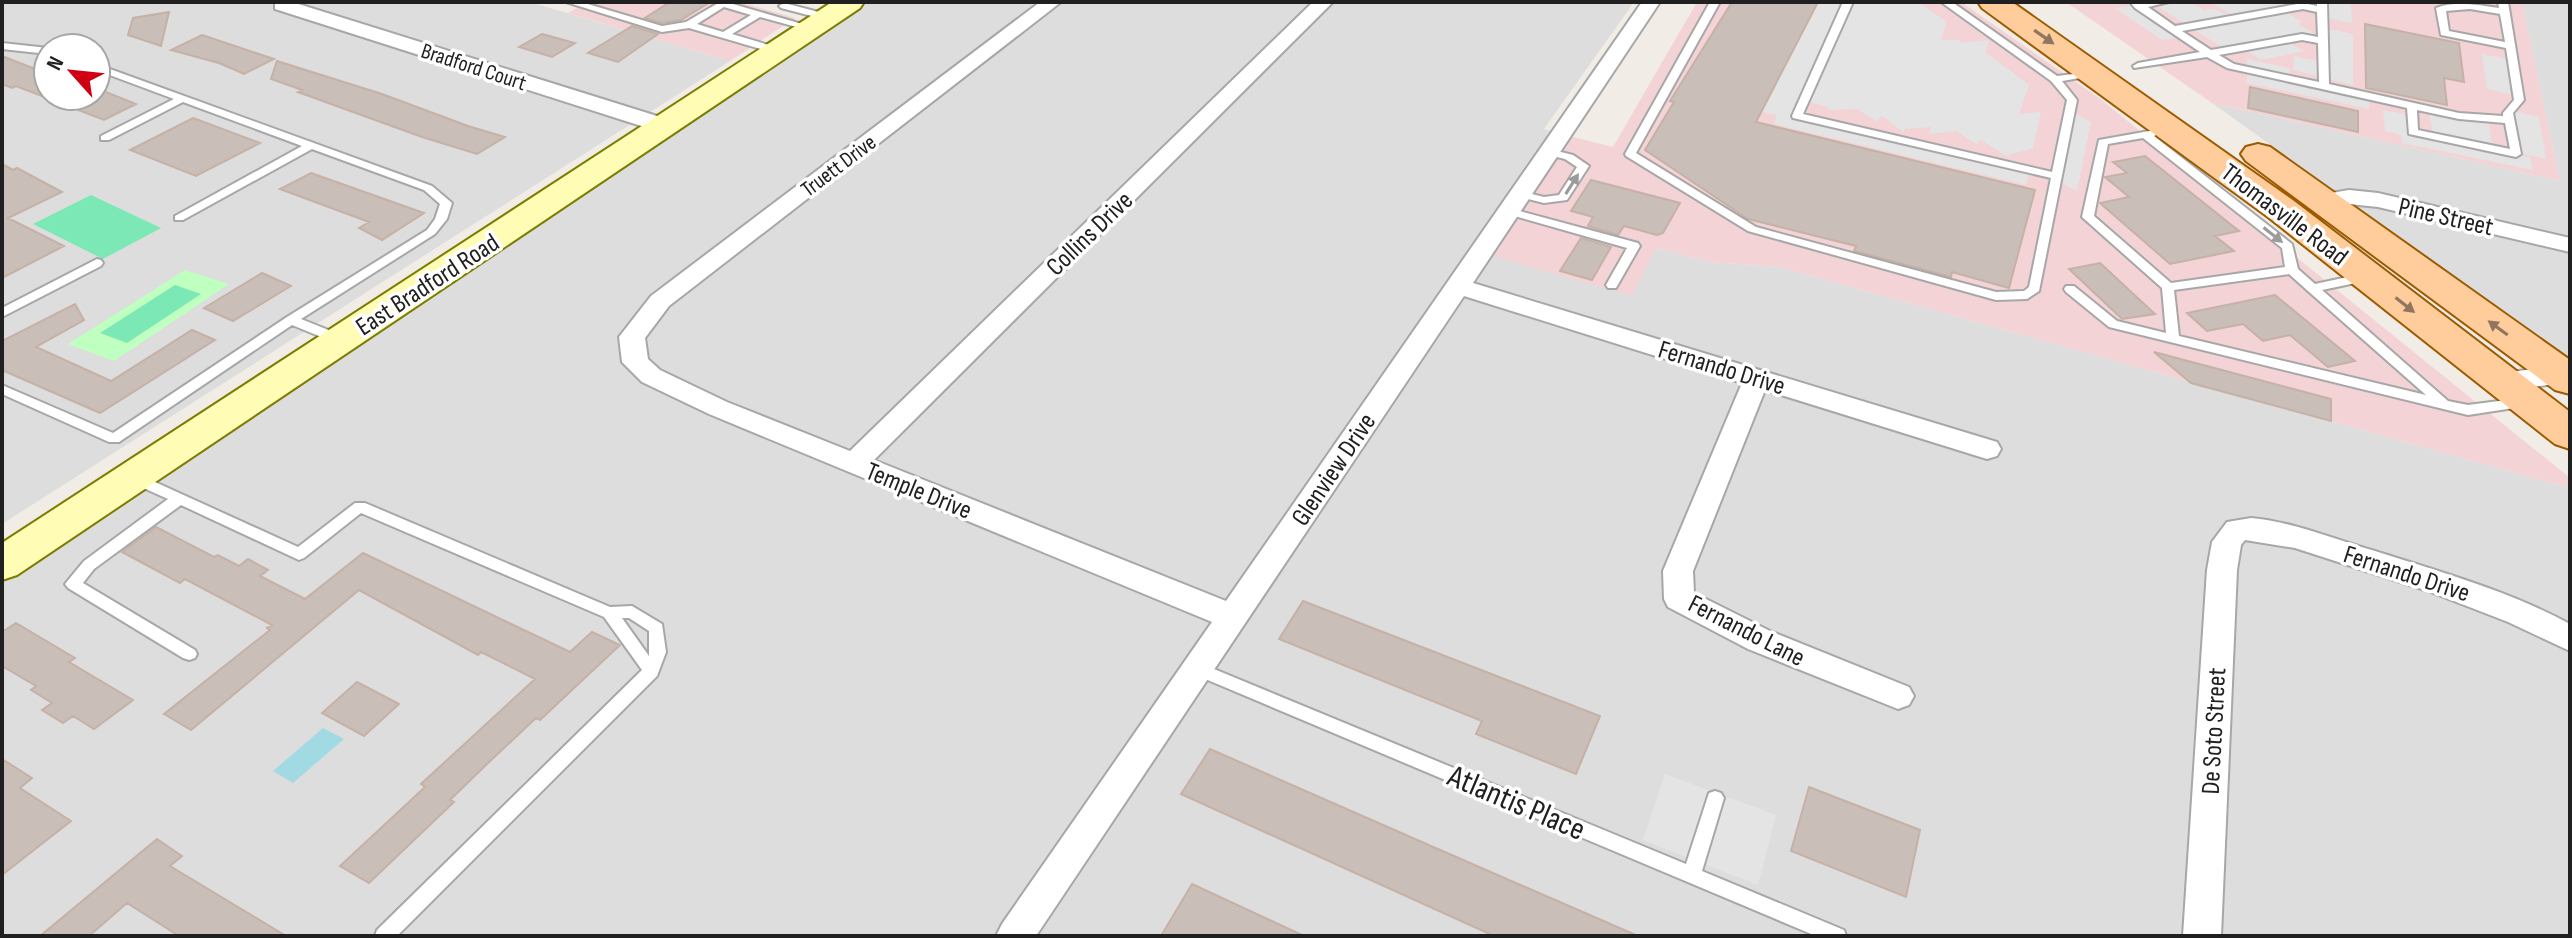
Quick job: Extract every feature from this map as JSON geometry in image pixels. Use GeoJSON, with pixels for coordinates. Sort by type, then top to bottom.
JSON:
{"type":"FeatureCollection","features":[{"type":"Feature","properties":{"kind":"main road","name":"Thomasville Road"},"geometry":{"type":"LineString","coordinates":[[1993,2],[2169,89]]}},
{"type":"Feature","properties":{"kind":"main road"},"geometry":{"type":"LineString","coordinates":[[2039,2],[2079,28]]}},
{"type":"Feature","properties":{"kind":"main road","name":"Thomasville Road"},"geometry":{"type":"LineString","coordinates":[[2116,64],[2160,132],[2248,185],[2570,434]]}},
{"type":"Feature","properties":{"kind":"main road","name":"Thomasville Road"},"geometry":{"type":"LineString","coordinates":[[2227,132],[2567,375]]}},
{"type":"Feature","properties":{"kind":"main road"},"geometry":{"type":"LineString","coordinates":[[2248,185],[2285,174]]}},
{"type":"Feature","properties":{"kind":"street","name":"Truett Drive"},"geometry":{"type":"LineString","coordinates":[[632,337],[660,301],[1052,2]]}},
{"type":"Feature","properties":{"kind":"street","name":"Collins Drive"},"geometry":{"type":"LineString","coordinates":[[854,463],[1324,2]]}},
{"type":"Feature","properties":{"kind":"street","name":"Glenview Drive"},"geometry":{"type":"LineString","coordinates":[[1015,936],[1651,2]]}},
{"type":"Feature","properties":{"kind":"street","name":"Bradford Court"},"geometry":{"type":"LineString","coordinates":[[282,5],[665,126]]}},
{"type":"Feature","properties":{"kind":"street","name":"East Bradford Road"},"geometry":{"type":"LineString","coordinates":[[2,564],[830,16]]}},
{"type":"Feature","properties":{"kind":"street","name":"Pine Street"},"geometry":{"type":"LineString","coordinates":[[2322,201],[2349,197],[2378,200],[2570,245]]}},
{"type":"Feature","properties":{"kind":"street","name":"Fernando Drive"},"geometry":{"type":"LineString","coordinates":[[1458,286],[1987,449]]}},
{"type":"Feature","properties":{"kind":"street","name":"Temple Drive"},"geometry":{"type":"LineString","coordinates":[[632,337],[635,362],[651,376],[718,408],[1232,617]]}},
{"type":"Feature","properties":{"kind":"street"},"geometry":{"type":"LineString","coordinates":[[2516,392],[2567,375]]}},
{"type":"Feature","properties":{"kind":"street","name":"Fernando Lane"},"geometry":{"type":"LineString","coordinates":[[1757,378],[1678,571],[1679,599],[1728,626],[1898,696]]}},
{"type":"Feature","properties":{"kind":"street","name":"Fernando Drive"},"geometry":{"type":"LineString","coordinates":[[2237,530],[2258,530],[2304,540],[2477,595],[2570,639]]}},
{"type":"Feature","properties":{"kind":"street","name":"De Soto Street"},"geometry":{"type":"LineString","coordinates":[[2202,936],[2222,570],[2227,542],[2237,530]]}},
{"type":"Feature","properties":{"kind":"lane"},"geometry":{"type":"LineString","coordinates":[[571,2],[662,29],[689,25],[723,4],[759,14],[830,16]]}},
{"type":"Feature","properties":{"kind":"lane"},"geometry":{"type":"LineString","coordinates":[[1715,2],[1630,154],[1752,229],[1996,296],[2027,295],[2035,288],[2072,100],[2055,79],[1946,2]]}},
{"type":"Feature","properties":{"kind":"lane"},"geometry":{"type":"LineString","coordinates":[[1848,2],[1797,116],[2057,176]]}},
{"type":"Feature","properties":{"kind":"lane"},"geometry":{"type":"LineString","coordinates":[[2136,4],[2164,2]]}},
{"type":"Feature","properties":{"kind":"lane"},"geometry":{"type":"LineString","coordinates":[[2136,4],[2210,54],[2249,71],[2459,116],[2509,120]]}},
{"type":"Feature","properties":{"kind":"lane"},"geometry":{"type":"LineString","coordinates":[[2412,106],[2413,132],[2516,154],[2508,113],[2519,100],[2504,7],[2470,4],[2441,8],[2444,33],[2510,46]]}},
{"type":"Feature","properties":{"kind":"lane"},"geometry":{"type":"LineString","coordinates":[[784,6],[830,16]]}},
{"type":"Feature","properties":{"kind":"lane"},"geometry":{"type":"LineString","coordinates":[[2172,30],[2303,6],[2322,6],[2324,87]]}},
{"type":"Feature","properties":{"kind":"lane"},"geometry":{"type":"LineString","coordinates":[[724,35],[759,14]]}},
{"type":"Feature","properties":{"kind":"lane"},"geometry":{"type":"LineString","coordinates":[[689,25],[778,51]]}},
{"type":"Feature","properties":{"kind":"lane"},"geometry":{"type":"LineString","coordinates":[[2055,79],[2116,64],[2210,54],[2302,37],[2323,41]]}},
{"type":"Feature","properties":{"kind":"lane"},"geometry":{"type":"LineString","coordinates":[[2,46],[32,49]]}},
{"type":"Feature","properties":{"kind":"lane"},"geometry":{"type":"LineString","coordinates":[[2,389],[114,439],[291,320],[431,232],[441,219],[446,203],[428,188],[112,73]]}},
{"type":"Feature","properties":{"kind":"lane"},"geometry":{"type":"LineString","coordinates":[[105,138],[184,98]]}},
{"type":"Feature","properties":{"kind":"lane"},"geometry":{"type":"LineString","coordinates":[[2173,339],[2168,287],[2088,217],[2103,142],[2160,132],[2288,247],[2292,270],[2445,405]]}},
{"type":"Feature","properties":{"kind":"lane"},"geometry":{"type":"LineString","coordinates":[[179,218],[310,146]]}},
{"type":"Feature","properties":{"kind":"lane"},"geometry":{"type":"LineString","coordinates":[[1514,202],[1563,198],[1583,166],[1569,157],[1549,152]]}},
{"type":"Feature","properties":{"kind":"lane"},"geometry":{"type":"LineString","coordinates":[[1514,202],[1634,246],[1612,285]]}},
{"type":"Feature","properties":{"kind":"lane"},"geometry":{"type":"LineString","coordinates":[[2,313],[97,263]]}},
{"type":"Feature","properties":{"kind":"lane"},"geometry":{"type":"LineString","coordinates":[[2168,287],[2292,270]]}},
{"type":"Feature","properties":{"kind":"lane"},"geometry":{"type":"LineString","coordinates":[[2312,288],[2368,276]]}},
{"type":"Feature","properties":{"kind":"lane"},"geometry":{"type":"LineString","coordinates":[[2070,289],[2113,324],[2445,405],[2468,410],[2516,392]]}},
{"type":"Feature","properties":{"kind":"lane"},"geometry":{"type":"LineString","coordinates":[[291,320],[341,340]]}},
{"type":"Feature","properties":{"kind":"lane"},"geometry":{"type":"LineString","coordinates":[[133,477],[299,554],[360,507],[609,613],[632,612],[657,628],[658,652],[651,671],[384,936]]}},
{"type":"Feature","properties":{"kind":"lane"},"geometry":{"type":"LineString","coordinates":[[179,499],[89,565],[73,584],[189,654]]}},
{"type":"Feature","properties":{"kind":"lane"},"geometry":{"type":"LineString","coordinates":[[609,613],[651,671]]}},
{"type":"Feature","properties":{"kind":"lane","name":"Atlantis Place"},"geometry":{"type":"LineString","coordinates":[[1197,668],[1837,936]]}},
{"type":"Feature","properties":{"kind":"lane"},"geometry":{"type":"LineString","coordinates":[[1692,875],[1715,798]]}},
{"type":"Feature","properties":{"kind":"shaded area"},"geometry":{"type":"Polygon","coordinates":[[[2,2],[530,2],[730,61],[2,524],[2,2]]]}},
{"type":"Feature","properties":{"kind":"shaded area"},"geometry":{"type":"Polygon","coordinates":[[[587,2],[739,2],[795,18],[730,61],[568,13],[587,2]]]}},
{"type":"Feature","properties":{"kind":"shaded area"},"geometry":{"type":"Polygon","coordinates":[[[869,2],[1634,2],[1544,129],[1572,137],[1656,248],[1710,262],[1780,267],[2570,488],[2570,936],[2,936],[2,579],[869,2]]]}},
{"type":"Feature","properties":{"kind":"shaded area"},"geometry":{"type":"Polygon","coordinates":[[[1697,2],[1961,2],[2099,98],[2570,478],[2570,488],[1780,267],[1710,262],[1656,248],[1632,296],[1490,255],[1569,136],[1613,147],[1697,2]]]}},
{"type":"Feature","properties":{"kind":"shaded area"},"geometry":{"type":"Polygon","coordinates":[[[1819,2],[1918,2],[1947,22],[1941,40],[1960,40],[1959,43],[1989,40],[1985,52],[2029,85],[2019,114],[2041,112],[2033,148],[2006,156],[1983,141],[1979,140],[1977,145],[1957,131],[1929,134],[1931,127],[1905,129],[1903,132],[1881,115],[1878,122],[1857,109],[1828,110],[1829,107],[1804,101],[1797,116],[2030,170],[2026,185],[1774,124],[1777,115],[1762,112],[1819,2]]]}},
{"type":"Feature","properties":{"kind":"shaded area"},"geometry":{"type":"Polygon","coordinates":[[[2066,2],[2522,2],[2560,181],[2212,103],[2066,2]]]}},
{"type":"Feature","properties":{"kind":"shaded area"},"geometry":{"type":"Polygon","coordinates":[[[2190,2],[2204,10],[2215,9],[2233,19],[2236,18],[2210,2],[2309,2],[2322,9],[2322,2],[2351,4],[2352,23],[2322,17],[2322,10],[2303,6],[2283,10],[2302,22],[2298,24],[2322,38],[2323,28],[2353,34],[2353,85],[2293,70],[2294,56],[2323,62],[2323,41],[2302,37],[2286,41],[2304,51],[2261,60],[2244,49],[2228,51],[2154,4],[2190,2]]]}},
{"type":"Feature","properties":{"kind":"shaded area"},"geometry":{"type":"Polygon","coordinates":[[[2522,2],[2570,2],[2570,359],[2212,103],[2560,181],[2522,2]]]}},
{"type":"Feature","properties":{"kind":"shaded area"},"geometry":{"type":"Polygon","coordinates":[[[2136,5],[2182,37],[2162,40],[2115,8],[2136,5]]]}},
{"type":"Feature","properties":{"kind":"shaded area"},"geometry":{"type":"Polygon","coordinates":[[[2482,54],[2512,60],[2518,96],[2487,89],[2482,54]]]}},
{"type":"Feature","properties":{"kind":"shaded area"},"geometry":{"type":"Polygon","coordinates":[[[2247,59],[2289,68],[2290,80],[2369,97],[2369,109],[2247,83],[2247,59]]]}},
{"type":"Feature","properties":{"kind":"shaded area"},"geometry":{"type":"Polygon","coordinates":[[[2069,110],[2091,122],[2077,191],[2056,180],[2069,110]]]}},
{"type":"Feature","properties":{"kind":"shaded area"},"geometry":{"type":"Polygon","coordinates":[[[2383,110],[2412,116],[2413,132],[2433,135],[2429,110],[2488,119],[2493,149],[2530,157],[2533,170],[2402,143],[2401,135],[2385,131],[2383,110]]]}},
{"type":"Feature","properties":{"kind":"shaded area"},"geometry":{"type":"Polygon","coordinates":[[[2510,110],[2539,117],[2546,159],[2516,152],[2510,110]]]}},
{"type":"Feature","properties":{"kind":"shaded area"},"geometry":{"type":"Polygon","coordinates":[[[1665,774],[1776,815],[1758,885],[1643,840],[1665,774]]]}},
{"type":"Feature","properties":{"kind":"green space"},"geometry":{"type":"Polygon","coordinates":[[[91,195],[161,228],[103,259],[33,224],[91,195]]]}},
{"type":"Feature","properties":{"kind":"green space"},"geometry":{"type":"Polygon","coordinates":[[[185,270],[229,284],[114,361],[68,344],[185,270]]]}},
{"type":"Feature","properties":{"kind":"green space"},"geometry":{"type":"Polygon","coordinates":[[[175,285],[201,294],[127,343],[100,333],[175,285]]]}},
{"type":"Feature","properties":{"kind":"water"},"geometry":{"type":"Polygon","coordinates":[[[323,728],[344,739],[293,783],[273,771],[323,728]]]}},
{"type":"Feature","properties":{"kind":"building"},"geometry":{"type":"Polygon","coordinates":[[[670,2],[710,2],[681,20],[662,23],[645,18],[670,2]]]}},
{"type":"Feature","properties":{"kind":"building"},"geometry":{"type":"Polygon","coordinates":[[[1732,2],[1818,2],[1756,122],[2035,190],[2009,288],[1952,272],[1951,277],[1854,251],[1856,246],[1748,219],[1645,150],[1674,102],[1670,101],[1732,2]]]}},
{"type":"Feature","properties":{"kind":"building"},"geometry":{"type":"Polygon","coordinates":[[[169,12],[161,46],[128,35],[133,18],[169,12]]]}},
{"type":"Feature","properties":{"kind":"building"},"geometry":{"type":"Polygon","coordinates":[[[2365,24],[2459,43],[2464,82],[2444,78],[2447,105],[2366,88],[2365,24]]]}},
{"type":"Feature","properties":{"kind":"building"},"geometry":{"type":"Polygon","coordinates":[[[632,26],[658,34],[618,62],[588,53],[632,26]]]}},
{"type":"Feature","properties":{"kind":"building"},"geometry":{"type":"Polygon","coordinates":[[[542,34],[575,43],[552,57],[519,47],[542,34]]]}},
{"type":"Feature","properties":{"kind":"building"},"geometry":{"type":"Polygon","coordinates":[[[202,35],[274,59],[244,74],[219,63],[171,50],[202,35]]]}},
{"type":"Feature","properties":{"kind":"building"},"geometry":{"type":"Polygon","coordinates":[[[2,56],[32,68],[32,92],[2,84],[2,56]]]}},
{"type":"Feature","properties":{"kind":"building"},"geometry":{"type":"Polygon","coordinates":[[[277,61],[505,137],[477,154],[422,137],[298,92],[302,90],[271,79],[277,61]]]}},
{"type":"Feature","properties":{"kind":"building"},"geometry":{"type":"Polygon","coordinates":[[[2250,87],[2358,111],[2358,132],[2248,108],[2250,87]]]}},
{"type":"Feature","properties":{"kind":"building"},"geometry":{"type":"Polygon","coordinates":[[[112,94],[136,104],[104,120],[83,112],[112,112],[112,94]]]}},
{"type":"Feature","properties":{"kind":"building"},"geometry":{"type":"Polygon","coordinates":[[[193,118],[260,143],[196,176],[130,150],[193,118]]]}},
{"type":"Feature","properties":{"kind":"building"},"geometry":{"type":"Polygon","coordinates":[[[2145,156],[2239,231],[2215,236],[2234,251],[2170,264],[2100,203],[2129,197],[2105,177],[2127,173],[2113,162],[2145,156]]]}},
{"type":"Feature","properties":{"kind":"building"},"geometry":{"type":"Polygon","coordinates":[[[2,164],[13,170],[17,168],[62,192],[8,218],[64,246],[2,278],[2,164]]]}},
{"type":"Feature","properties":{"kind":"building"},"geometry":{"type":"Polygon","coordinates":[[[311,173],[424,213],[382,240],[359,228],[369,222],[280,189],[311,173]]]}},
{"type":"Feature","properties":{"kind":"building"},"geometry":{"type":"Polygon","coordinates":[[[1591,180],[1680,203],[1663,233],[1657,235],[1624,226],[1618,235],[1588,226],[1593,217],[1571,211],[1591,180]]]}},
{"type":"Feature","properties":{"kind":"building"},"geometry":{"type":"Polygon","coordinates":[[[1581,238],[1611,247],[1592,280],[1560,271],[1581,238]]]}},
{"type":"Feature","properties":{"kind":"building"},"geometry":{"type":"Polygon","coordinates":[[[2100,263],[2155,314],[2122,319],[2069,269],[2100,263]]]}},
{"type":"Feature","properties":{"kind":"building"},"geometry":{"type":"Polygon","coordinates":[[[262,273],[291,286],[233,321],[204,308],[262,273]]]}},
{"type":"Feature","properties":{"kind":"building"},"geometry":{"type":"Polygon","coordinates":[[[2275,295],[2355,361],[2328,367],[2290,335],[2263,341],[2243,324],[2207,331],[2187,313],[2275,295]]]}},
{"type":"Feature","properties":{"kind":"building"},"geometry":{"type":"Polygon","coordinates":[[[75,304],[84,320],[36,347],[111,381],[192,330],[215,340],[100,413],[2,370],[2,341],[75,304]]]}},
{"type":"Feature","properties":{"kind":"building"},"geometry":{"type":"Polygon","coordinates":[[[2154,352],[2331,399],[2331,421],[2191,383],[2154,352]]]}},
{"type":"Feature","properties":{"kind":"building"},"geometry":{"type":"Polygon","coordinates":[[[156,527],[214,557],[218,555],[239,566],[248,559],[268,570],[260,576],[305,599],[363,553],[570,652],[592,632],[620,645],[540,720],[536,718],[487,764],[450,800],[454,802],[369,883],[340,866],[425,787],[421,784],[535,679],[481,652],[478,655],[359,590],[191,730],[164,714],[270,630],[267,628],[272,625],[185,579],[180,583],[122,552],[156,527]]]}},
{"type":"Feature","properties":{"kind":"building"},"geometry":{"type":"Polygon","coordinates":[[[1303,601],[1600,716],[1576,774],[1476,734],[1482,721],[1279,639],[1303,601]]]}},
{"type":"Feature","properties":{"kind":"building"},"geometry":{"type":"Polygon","coordinates":[[[16,623],[75,658],[69,662],[133,700],[94,729],[73,716],[63,723],[42,710],[52,703],[31,690],[36,686],[2,666],[2,632],[16,623]]]}},
{"type":"Feature","properties":{"kind":"building"},"geometry":{"type":"Polygon","coordinates":[[[357,682],[399,704],[364,736],[322,713],[357,682]]]}},
{"type":"Feature","properties":{"kind":"building"},"geometry":{"type":"Polygon","coordinates":[[[1210,749],[1638,936],[1494,936],[1181,794],[1210,749]]]}},
{"type":"Feature","properties":{"kind":"building"},"geometry":{"type":"Polygon","coordinates":[[[2,759],[32,778],[20,788],[71,821],[2,875],[2,759]]]}},
{"type":"Feature","properties":{"kind":"building"},"geometry":{"type":"Polygon","coordinates":[[[1809,787],[1920,830],[1906,897],[1791,851],[1809,787]]]}},
{"type":"Feature","properties":{"kind":"building"},"geometry":{"type":"Polygon","coordinates":[[[157,839],[182,856],[170,866],[286,936],[179,936],[127,903],[89,936],[40,936],[157,839]]]}},
{"type":"Feature","properties":{"kind":"building"},"geometry":{"type":"Polygon","coordinates":[[[1192,884],[1304,936],[1161,936],[1192,884]]]}}]}
